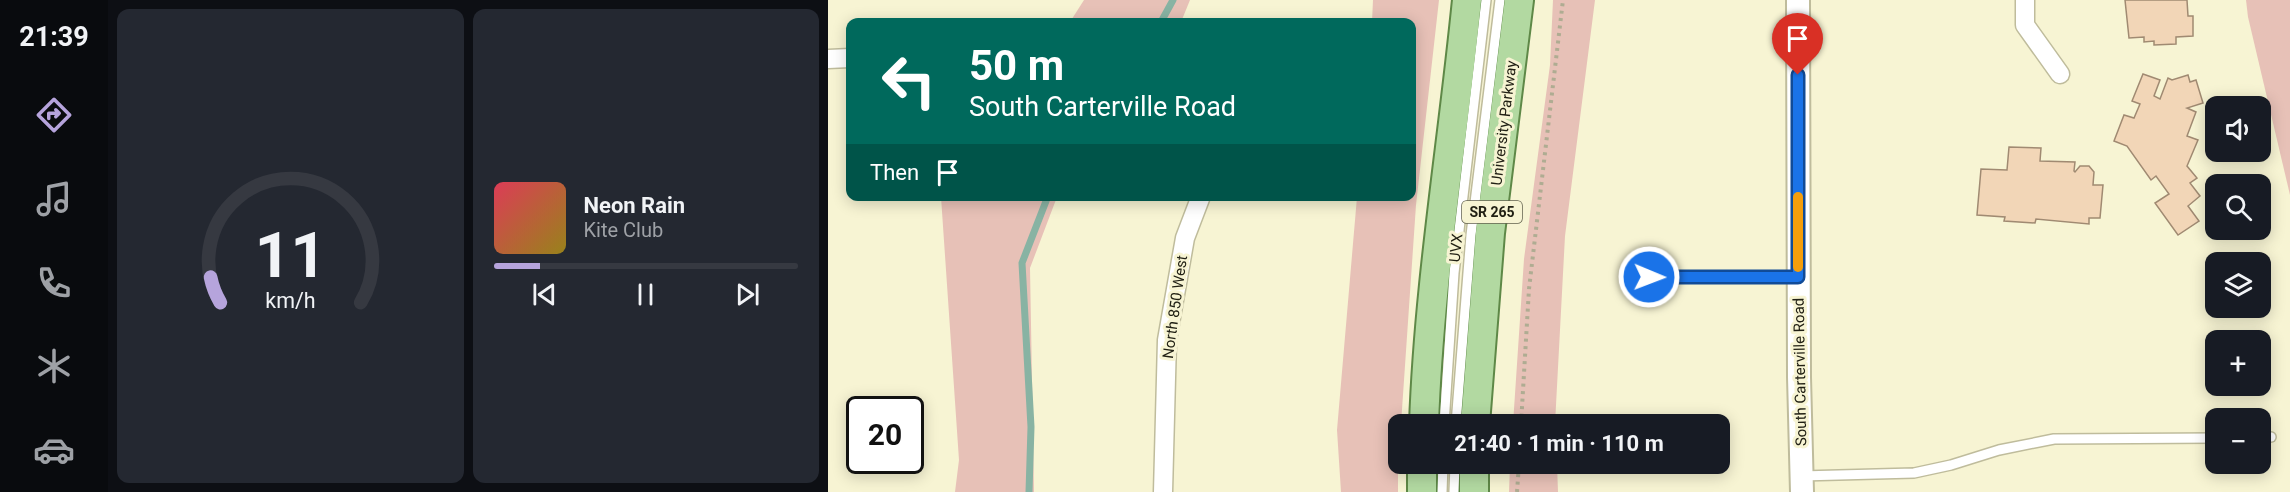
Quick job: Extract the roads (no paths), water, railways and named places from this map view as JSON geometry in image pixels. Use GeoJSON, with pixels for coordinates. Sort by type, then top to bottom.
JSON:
{"type":"FeatureCollection","features":[{"type":"Feature","properties":{"kind":"main road","name":"SR 265"},"geometry":{"type":"LineString","coordinates":[[1425,414],[1442,201],[1467,0]]}},
{"type":"Feature","properties":{"kind":"main road","name":"University Parkway"},"geometry":{"type":"LineString","coordinates":[[1476,414],[1488,245],[1519,0]]}},
{"type":"Feature","properties":{"kind":"main road"},"geometry":{"type":"LineString","coordinates":[[1422,474],[1422,492]]}},
{"type":"Feature","properties":{"kind":"main road"},"geometry":{"type":"LineString","coordinates":[[1474,474],[1474,492]]}},
{"type":"Feature","properties":{"kind":"street","name":"South Carterville Road"},"geometry":{"type":"LineString","coordinates":[[1798,0],[1798,277],[1802,484]]}},
{"type":"Feature","properties":{"kind":"street"},"geometry":{"type":"LineString","coordinates":[[2025,0],[2025,25],[2060,74]]}},
{"type":"Feature","properties":{"kind":"street"},"geometry":{"type":"LineString","coordinates":[[828,59],[846,58]]}},
{"type":"Feature","properties":{"kind":"street","name":"North 850 West"},"geometry":{"type":"LineString","coordinates":[[1163,492],[1167,340],[1185,238],[1199,201]]}},
{"type":"Feature","properties":{"kind":"lane","name":"UVX"},"geometry":{"type":"LineString","coordinates":[[1445,414],[1454,273],[1486,0]]}},
{"type":"Feature","properties":{"kind":"lane"},"geometry":{"type":"LineString","coordinates":[[1457,414],[1472,235],[1500,0]]}},
{"type":"Feature","properties":{"kind":"lane"},"geometry":{"type":"LineString","coordinates":[[1649,277],[1798,277]]}},
{"type":"Feature","properties":{"kind":"lane"},"geometry":{"type":"LineString","coordinates":[[1802,484],[1914,473],[1951,465],[1999,450],[2054,439],[2205,438]]}},
{"type":"Feature","properties":{"kind":"lane"},"geometry":{"type":"LineString","coordinates":[[1442,492],[1443,474]]}},
{"type":"Feature","properties":{"kind":"lane"},"geometry":{"type":"LineString","coordinates":[[1454,492],[1455,474]]}},
{"type":"Feature","properties":{"kind":"waterway"},"geometry":{"type":"LineString","coordinates":[[1163,18],[1173,0]]}},
{"type":"Feature","properties":{"kind":"waterway"},"geometry":{"type":"LineString","coordinates":[[1029,492],[1031,427],[1022,263],[1046,201]]}}]}
